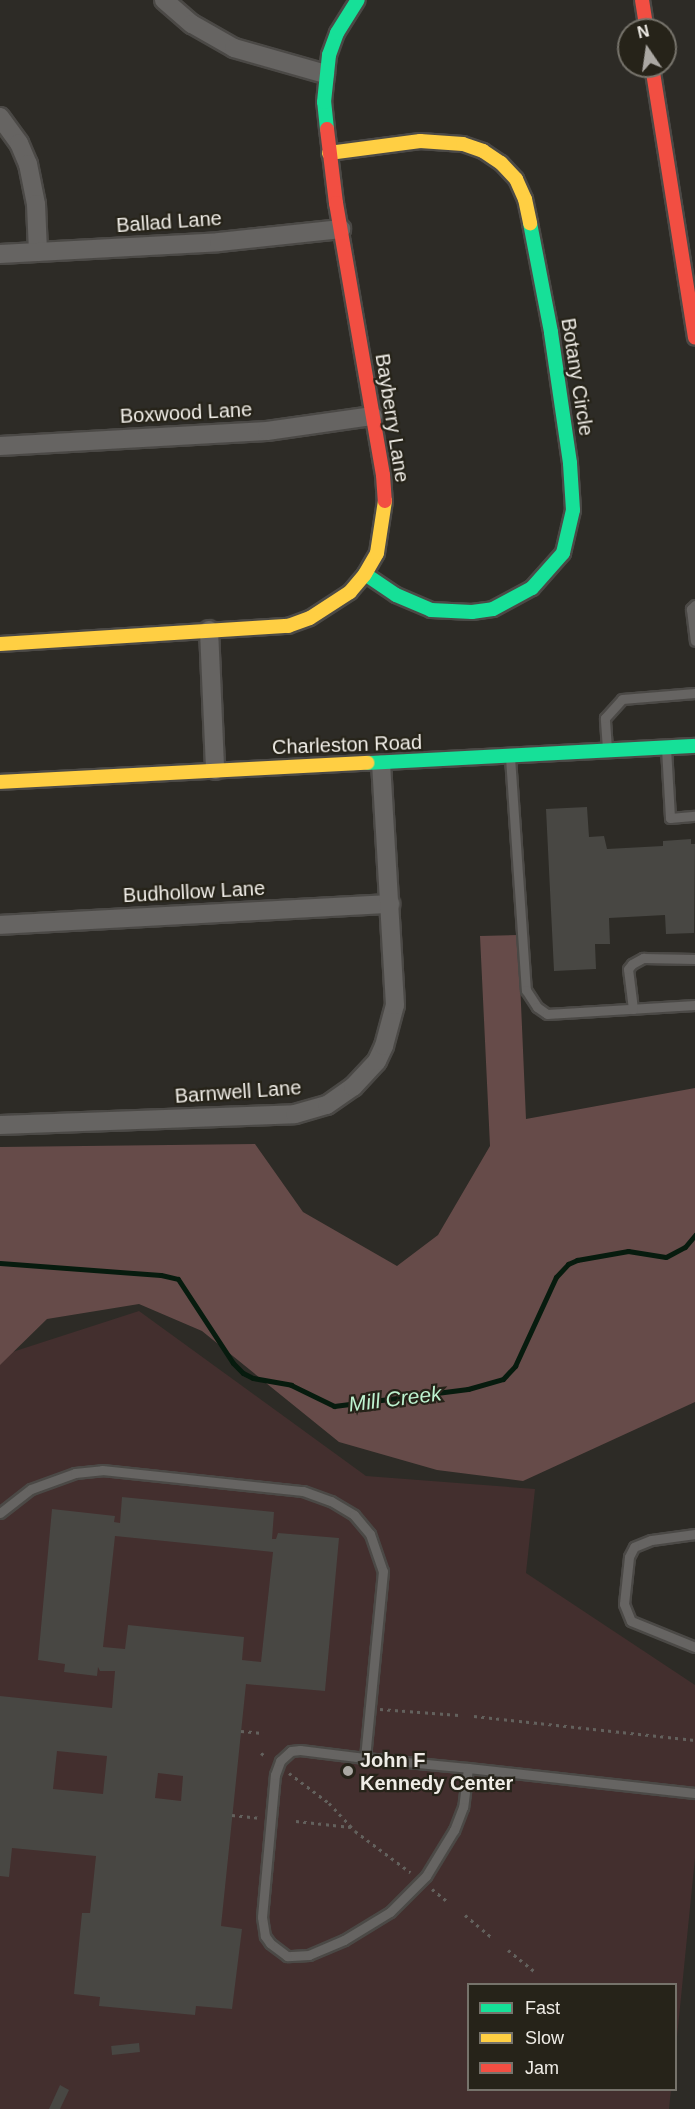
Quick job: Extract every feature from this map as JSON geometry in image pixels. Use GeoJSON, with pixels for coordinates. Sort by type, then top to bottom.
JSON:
{"type":"FeatureCollection","features":[{"type":"Feature","properties":{"kind":"street"},"geometry":{"type":"LineString","coordinates":[[164,0],[192,24],[234,48],[326,74]]}},
{"type":"Feature","properties":{"kind":"street","name":"Bayberry Lane"},"geometry":{"type":"LineString","coordinates":[[0,644],[288,626],[310,618],[350,592],[365,574],[377,553],[385,502],[329,153],[324,102],[326,74],[337,33],[358,0]]}},
{"type":"Feature","properties":{"kind":"street"},"geometry":{"type":"LineString","coordinates":[[642,0],[645,18]]}},
{"type":"Feature","properties":{"kind":"street"},"geometry":{"type":"LineString","coordinates":[[654,78],[695,338]]}},
{"type":"Feature","properties":{"kind":"street"},"geometry":{"type":"LineString","coordinates":[[0,117],[20,143],[28,164],[36,204],[38,252]]}},
{"type":"Feature","properties":{"kind":"street","name":"Botany Circle"},"geometry":{"type":"LineString","coordinates":[[329,153],[399,143],[442,141],[483,151],[501,163],[516,179],[525,199],[551,332],[570,463],[573,510],[570,532],[563,554],[532,588],[513,600],[493,609],[472,612],[430,610],[396,595],[365,574]]}},
{"type":"Feature","properties":{"kind":"street","name":"Ballad Lane"},"geometry":{"type":"LineString","coordinates":[[0,254],[219,242],[341,229]]}},
{"type":"Feature","properties":{"kind":"street","name":"Boxwood Lane"},"geometry":{"type":"LineString","coordinates":[[0,446],[246,433],[310,427],[373,416]]}},
{"type":"Feature","properties":{"kind":"street"},"geometry":{"type":"LineString","coordinates":[[209,630],[215,770]]}},
{"type":"Feature","properties":{"kind":"street","name":"Charleston Road"},"geometry":{"type":"LineString","coordinates":[[0,782],[695,746]]}},
{"type":"Feature","properties":{"kind":"street","name":"Barnwell Lane"},"geometry":{"type":"LineString","coordinates":[[0,1125],[280,1116],[310,1111],[340,1097],[366,1075],[376,1061],[390,1032],[395,1005],[381,764]]}},
{"type":"Feature","properties":{"kind":"street","name":"Budhollow Lane"},"geometry":{"type":"LineString","coordinates":[[0,925],[390,904]]}},
{"type":"Feature","properties":{"kind":"lane"},"geometry":{"type":"LineString","coordinates":[[695,605],[691,609],[695,641]]}},
{"type":"Feature","properties":{"kind":"lane"},"geometry":{"type":"LineString","coordinates":[[607,751],[605,718],[622,699],[695,693]]}},
{"type":"Feature","properties":{"kind":"lane"},"geometry":{"type":"LineString","coordinates":[[666,748],[670,818],[695,816]]}},
{"type":"Feature","properties":{"kind":"lane"},"geometry":{"type":"LineString","coordinates":[[510,757],[526,990],[537,1007],[547,1014],[695,1005]]}},
{"type":"Feature","properties":{"kind":"lane"},"geometry":{"type":"LineString","coordinates":[[633,1009],[628,969],[632,964],[643,958],[695,958]]}},
{"type":"Feature","properties":{"kind":"lane"},"geometry":{"type":"LineString","coordinates":[[0,1513],[31,1489],[75,1473],[102,1470],[303,1491],[342,1508],[362,1524],[370,1534],[383,1571],[365,1758]]}},
{"type":"Feature","properties":{"kind":"lane"},"geometry":{"type":"LineString","coordinates":[[695,1534],[651,1540],[634,1547],[629,1557],[624,1604],[631,1621],[695,1647]]}},
{"type":"Feature","properties":{"kind":"lane"},"geometry":{"type":"LineString","coordinates":[[468,1767],[463,1807],[440,1857],[410,1894],[390,1912],[344,1941],[309,1955],[287,1956],[270,1943],[262,1927],[277,1767],[285,1755],[300,1750],[468,1767],[695,1793]]}},
{"type":"Feature","properties":{"kind":"path"},"geometry":{"type":"LineString","coordinates":[[379,1708],[459,1715]]}},
{"type":"Feature","properties":{"kind":"path"},"geometry":{"type":"LineString","coordinates":[[474,1716],[695,1740]]}},
{"type":"Feature","properties":{"kind":"path"},"geometry":{"type":"LineString","coordinates":[[241,1731],[263,1733]]}},
{"type":"Feature","properties":{"kind":"path"},"geometry":{"type":"LineString","coordinates":[[261,1752],[269,1758]]}},
{"type":"Feature","properties":{"kind":"path"},"geometry":{"type":"LineString","coordinates":[[287,1772],[329,1803],[352,1827],[410,1872]]}},
{"type":"Feature","properties":{"kind":"path"},"geometry":{"type":"LineString","coordinates":[[232,1815],[261,1818]]}},
{"type":"Feature","properties":{"kind":"path"},"geometry":{"type":"LineString","coordinates":[[296,1821],[352,1827]]}},
{"type":"Feature","properties":{"kind":"path"},"geometry":{"type":"LineString","coordinates":[[432,1889],[448,1902]]}},
{"type":"Feature","properties":{"kind":"path"},"geometry":{"type":"LineString","coordinates":[[465,1915],[491,1936]]}},
{"type":"Feature","properties":{"kind":"path"},"geometry":{"type":"LineString","coordinates":[[508,1950],[534,1971]]}},
{"type":"Feature","properties":{"kind":"shaded area"},"geometry":{"type":"Polygon","coordinates":[[[518,935],[526,1119],[695,1088],[695,1402],[523,1481],[437,1470],[339,1442],[202,1331],[139,1304],[47,1319],[0,1365],[0,1147],[255,1144],[303,1212],[397,1266],[438,1235],[490,1146],[480,936],[518,935]]]}},
{"type":"Feature","properties":{"kind":"shaded area","name":"John F Kennedy Center"},"geometry":{"type":"Polygon","coordinates":[[[139,1311],[366,1476],[535,1489],[526,1573],[695,1685],[695,1858],[677,2037],[677,1983],[467,1983],[467,2091],[671,2091],[669,2109],[0,2109],[0,1356],[139,1311]]]}},
{"type":"Feature","properties":{"kind":"building"},"geometry":{"type":"Polygon","coordinates":[[[587,807],[589,837],[604,836],[607,849],[663,846],[663,841],[691,839],[691,844],[695,844],[694,933],[666,934],[665,915],[609,918],[610,944],[595,944],[596,969],[554,971],[546,809],[587,807]]]}},
{"type":"Feature","properties":{"kind":"building"},"geometry":{"type":"Polygon","coordinates":[[[122,1497],[274,1512],[272,1539],[276,1539],[278,1533],[339,1538],[325,1691],[246,1684],[221,1926],[242,1929],[232,2009],[196,2006],[195,2015],[99,2006],[100,1997],[74,1994],[82,1913],[90,1913],[96,1856],[12,1848],[9,1877],[0,1876],[0,1696],[112,1708],[115,1671],[100,1671],[98,1667],[97,1676],[64,1672],[65,1664],[38,1660],[52,1509],[115,1516],[114,1522],[120,1523],[122,1497]],[[115,1536],[103,1647],[125,1649],[128,1625],[244,1637],[242,1660],[261,1662],[273,1552],[115,1536]],[[57,1751],[53,1789],[103,1794],[107,1756],[57,1751]],[[158,1773],[155,1798],[181,1801],[183,1776],[158,1773]]]}},
{"type":"Feature","properties":{"kind":"building"},"geometry":{"type":"Polygon","coordinates":[[[139,2043],[140,2052],[112,2055],[111,2046],[139,2043]]]}},
{"type":"Feature","properties":{"kind":"building"},"geometry":{"type":"Polygon","coordinates":[[[60,2085],[69,2090],[60,2109],[49,2109],[60,2085]]]}},
{"type":"Feature","properties":{"kind":"waterway","name":"Mill Creek"},"geometry":{"type":"LineString","coordinates":[[0,1263],[161,1275],[178,1279],[233,1363],[243,1373],[253,1378],[291,1385],[334,1406],[468,1389],[503,1379],[515,1366],[556,1277],[568,1264],[577,1260],[628,1251],[666,1257],[685,1247],[695,1235]]}},
{"type":"Feature","properties":{"kind":"traffic: fast"},"geometry":{"type":"LineString","coordinates":[[327,129],[324,102],[329,55],[337,33],[358,0]]}},
{"type":"Feature","properties":{"kind":"traffic: fast"},"geometry":{"type":"LineString","coordinates":[[365,574],[396,595],[431,610],[472,612],[493,609],[532,588],[563,553],[573,510],[570,463],[551,332],[530,223]]}},
{"type":"Feature","properties":{"kind":"traffic: fast"},"geometry":{"type":"LineString","coordinates":[[368,763],[695,746]]}},
{"type":"Feature","properties":{"kind":"traffic: slow"},"geometry":{"type":"LineString","coordinates":[[329,153],[420,141],[463,144],[483,151],[501,163],[516,179],[525,199],[530,223]]}},
{"type":"Feature","properties":{"kind":"traffic: slow"},"geometry":{"type":"LineString","coordinates":[[0,644],[288,626],[310,618],[350,592],[365,574],[377,553],[385,501]]}},
{"type":"Feature","properties":{"kind":"traffic: slow"},"geometry":{"type":"LineString","coordinates":[[0,782],[368,763]]}},
{"type":"Feature","properties":{"kind":"traffic: jam"},"geometry":{"type":"LineString","coordinates":[[642,0],[645,18]]}},
{"type":"Feature","properties":{"kind":"traffic: jam"},"geometry":{"type":"LineString","coordinates":[[654,78],[695,338]]}},
{"type":"Feature","properties":{"kind":"traffic: jam"},"geometry":{"type":"LineString","coordinates":[[327,129],[336,203],[383,475],[385,501]]}},
{"type":"Feature","properties":{"kind":"place","name":"John F Kennedy Center"},"geometry":{"type":"Point","coordinates":[348,1771]}}]}
